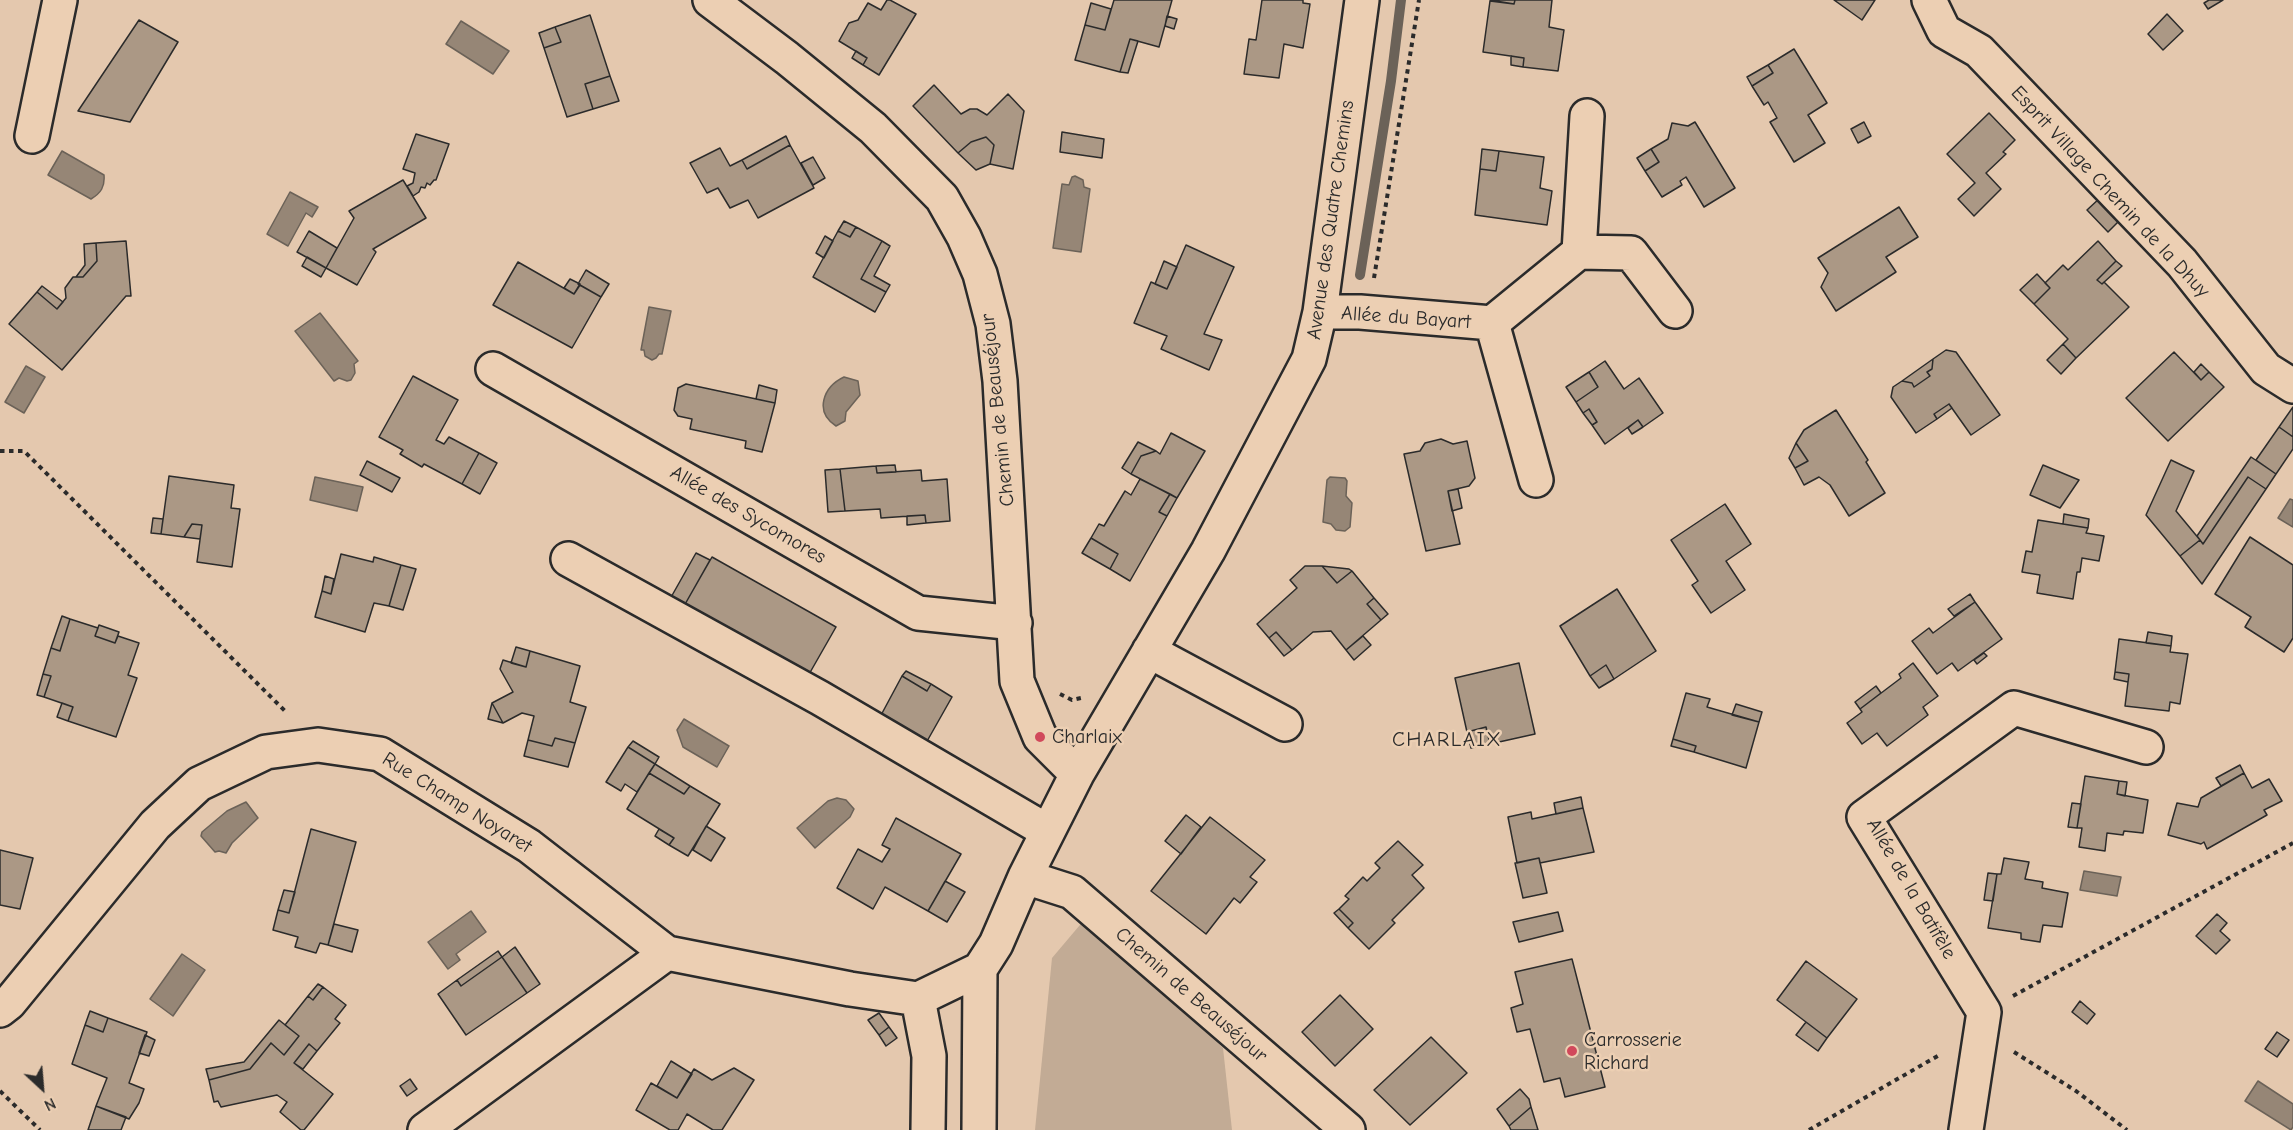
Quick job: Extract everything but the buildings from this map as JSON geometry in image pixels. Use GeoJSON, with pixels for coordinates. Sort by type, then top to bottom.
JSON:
{"type":"FeatureCollection","features":[{"type":"Feature","properties":{"kind":"street"},"geometry":{"type":"LineString","coordinates":[[32,136],[60,0]]}},
{"type":"Feature","properties":{"kind":"street","name":"Chemin de Beauséjour"},"geometry":{"type":"LineString","coordinates":[[710,0],[787,57],[873,128],[942,198],[964,237],[980,274],[994,335],[1000,381],[1017,681],[1040,737],[1077,774]]}},
{"type":"Feature","properties":{"kind":"street","name":"Avenue des Quatre Chemins"},"geometry":{"type":"LineString","coordinates":[[980,969],[996,944],[1025,877],[1077,774],[1208,551],[1310,358],[1320,312],[1362,0]]}},
{"type":"Feature","properties":{"kind":"street","name":"Esprit Village Chemin de la Dhuy"},"geometry":{"type":"LineString","coordinates":[[1929,0],[1944,31],[1979,51],[2182,263],[2266,369],[2293,386]]}},
{"type":"Feature","properties":{"kind":"street"},"geometry":{"type":"LineString","coordinates":[[1587,116],[1579,252],[1631,253],[1675,311]]}},
{"type":"Feature","properties":{"kind":"street","name":"Allée du Bayart"},"geometry":{"type":"LineString","coordinates":[[1320,312],[1360,312],[1492,323],[1579,252]]}},
{"type":"Feature","properties":{"kind":"street","name":"Allée du Bayart"},"geometry":{"type":"LineString","coordinates":[[1492,323],[1536,480]]}},
{"type":"Feature","properties":{"kind":"street","name":"Allée des Sycomores"},"geometry":{"type":"LineString","coordinates":[[493,369],[918,613],[1015,623]]}},
{"type":"Feature","properties":{"kind":"street"},"geometry":{"type":"LineString","coordinates":[[568,559],[820,698],[1047,831]]}},
{"type":"Feature","properties":{"kind":"street"},"geometry":{"type":"LineString","coordinates":[[1149,651],[1285,724]]}},
{"type":"Feature","properties":{"kind":"street","name":"Allée de la Batifèle"},"geometry":{"type":"LineString","coordinates":[[1982,1021],[1864,817],[2014,708],[2146,747]]}},
{"type":"Feature","properties":{"kind":"street","name":"Rue Champ Noyaret"},"geometry":{"type":"LineString","coordinates":[[0,1010],[9,1003],[155,825],[199,784],[266,752],[318,745],[380,754],[529,846],[668,953],[918,999]]}},
{"type":"Feature","properties":{"kind":"street","name":"Chemin de Beauséjour"},"geometry":{"type":"LineString","coordinates":[[1025,877],[1072,892],[1348,1130]]}},
{"type":"Feature","properties":{"kind":"street"},"geometry":{"type":"LineString","coordinates":[[425,1130],[668,953]]}},
{"type":"Feature","properties":{"kind":"street"},"geometry":{"type":"LineString","coordinates":[[928,1130],[929,1056],[918,999],[980,969],[979,1130]]}},
{"type":"Feature","properties":{"kind":"street"},"geometry":{"type":"LineString","coordinates":[[1966,1130],[1982,1021]]}},
{"type":"Feature","properties":{"kind":"street"},"geometry":{"type":"LineString","coordinates":[[929,1056],[980,1058]]}},
{"type":"Feature","properties":{"kind":"path"},"geometry":{"type":"LineString","coordinates":[[1360,312],[1373,282],[1419,0]]}},
{"type":"Feature","properties":{"kind":"path"},"geometry":{"type":"LineString","coordinates":[[0,451],[24,451],[318,745]]}},
{"type":"Feature","properties":{"kind":"path"},"geometry":{"type":"LineString","coordinates":[[1054,688],[1072,700],[1105,694],[1120,701]]}},
{"type":"Feature","properties":{"kind":"path"},"geometry":{"type":"LineString","coordinates":[[1809,1130],[1982,1021],[2293,843]]}},
{"type":"Feature","properties":{"kind":"path"},"geometry":{"type":"LineString","coordinates":[[1982,1021],[2127,1130]]}},
{"type":"Feature","properties":{"kind":"path"},"geometry":{"type":"LineString","coordinates":[[0,1091],[40,1130]]}},
{"type":"Feature","properties":{"kind":"shaded area"},"geometry":{"type":"Polygon","coordinates":[[[461,21],[509,51],[493,74],[446,44],[461,21]]]}},
{"type":"Feature","properties":{"kind":"shaded area"},"geometry":{"type":"Polygon","coordinates":[[[62,151],[104,175],[104,183],[100,192],[91,199],[48,175],[62,151]]]}},
{"type":"Feature","properties":{"kind":"shaded area"},"geometry":{"type":"Polygon","coordinates":[[[1072,177],[1083,180],[1084,187],[1090,189],[1081,252],[1053,248],[1062,184],[1069,185],[1072,177]]]}},
{"type":"Feature","properties":{"kind":"shaded area"},"geometry":{"type":"Polygon","coordinates":[[[290,192],[318,207],[312,217],[306,213],[288,246],[267,234],[290,192]]]}},
{"type":"Feature","properties":{"kind":"shaded area"},"geometry":{"type":"Polygon","coordinates":[[[649,307],[671,311],[662,354],[652,360],[645,356],[644,350],[641,350],[649,307]]]}},
{"type":"Feature","properties":{"kind":"shaded area"},"geometry":{"type":"Polygon","coordinates":[[[320,313],[358,361],[354,364],[355,373],[351,380],[339,378],[334,381],[295,331],[320,313]]]}},
{"type":"Feature","properties":{"kind":"shaded area"},"geometry":{"type":"Polygon","coordinates":[[[26,366],[45,377],[24,413],[5,402],[26,366]]]}},
{"type":"Feature","properties":{"kind":"shaded area"},"geometry":{"type":"Polygon","coordinates":[[[844,377],[858,381],[860,395],[846,412],[845,421],[836,426],[825,414],[824,400],[831,387],[844,377]]]}},
{"type":"Feature","properties":{"kind":"shaded area"},"geometry":{"type":"Polygon","coordinates":[[[315,477],[363,487],[357,511],[310,500],[315,477]]]}},
{"type":"Feature","properties":{"kind":"shaded area"},"geometry":{"type":"Polygon","coordinates":[[[1330,477],[1345,478],[1347,481],[1346,496],[1352,503],[1350,527],[1345,531],[1336,530],[1331,524],[1323,522],[1327,480],[1330,477]]]}},
{"type":"Feature","properties":{"kind":"shaded area"},"geometry":{"type":"Polygon","coordinates":[[[2290,499],[2293,500],[2293,527],[2278,518],[2290,499]]]}},
{"type":"Feature","properties":{"kind":"shaded area"},"geometry":{"type":"Polygon","coordinates":[[[684,719],[729,746],[717,767],[683,747],[677,730],[684,719]]]}},
{"type":"Feature","properties":{"kind":"shaded area"},"geometry":{"type":"Polygon","coordinates":[[[837,798],[846,800],[854,809],[850,817],[815,848],[797,828],[828,801],[837,798]]]}},
{"type":"Feature","properties":{"kind":"shaded area"},"geometry":{"type":"Polygon","coordinates":[[[246,802],[258,818],[232,843],[226,853],[215,852],[201,836],[202,832],[227,811],[246,802]]]}},
{"type":"Feature","properties":{"kind":"shaded area"},"geometry":{"type":"Polygon","coordinates":[[[2084,871],[2121,877],[2117,896],[2080,890],[2084,871]]]}},
{"type":"Feature","properties":{"kind":"shaded area"},"geometry":{"type":"Polygon","coordinates":[[[471,911],[486,932],[456,954],[460,960],[448,969],[428,942],[471,911]]]}},
{"type":"Feature","properties":{"kind":"shaded area"},"geometry":{"type":"Polygon","coordinates":[[[1085,919],[1223,1048],[1232,1130],[1035,1130],[1052,958],[1085,919]]]}},
{"type":"Feature","properties":{"kind":"shaded area"},"geometry":{"type":"Polygon","coordinates":[[[182,954],[205,970],[173,1016],[150,999],[182,954]]]}},
{"type":"Feature","properties":{"kind":"shaded area"},"geometry":{"type":"Polygon","coordinates":[[[2258,1081],[2293,1104],[2291,1130],[2245,1101],[2258,1081]]]}},
{"type":"Feature","properties":{"kind":"waterway"},"geometry":{"type":"LineString","coordinates":[[1360,275],[1391,81],[1401,0]]}},
{"type":"Feature","properties":{"kind":"place","name":"Charlaix"},"geometry":{"type":"Point","coordinates":[1040,737]}},
{"type":"Feature","properties":{"kind":"place","name":"Carrosserie Richard"},"geometry":{"type":"Point","coordinates":[1572,1051]}},
{"type":"Feature","properties":{"kind":"district","name":"CHARLAIX"},"geometry":{"type":"Point","coordinates":[1447,740]}}]}
